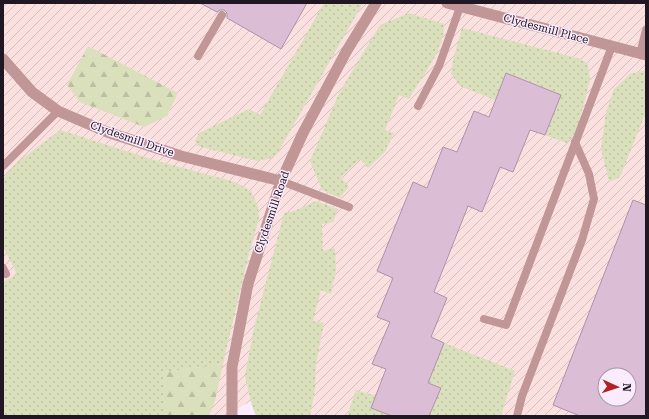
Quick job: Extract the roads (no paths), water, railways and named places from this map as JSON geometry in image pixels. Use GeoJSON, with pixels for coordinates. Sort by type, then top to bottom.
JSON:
{"type":"FeatureCollection","features":[{"type":"Feature","properties":{"kind":"street","name":"Clydesmill Road"},"geometry":{"type":"LineString","coordinates":[[232,416],[232,366],[248,284],[280,181],[303,133],[343,58],[376,3]]}},
{"type":"Feature","properties":{"kind":"street","name":"Clydesmill Place"},"geometry":{"type":"LineString","coordinates":[[447,3],[643,55]]}},
{"type":"Feature","properties":{"kind":"street","name":"Clydesmill Drive"},"geometry":{"type":"LineString","coordinates":[[3,59],[32,92],[58,111],[106,132],[181,156],[280,181]]}},
{"type":"Feature","properties":{"kind":"lane"},"geometry":{"type":"LineString","coordinates":[[418,106],[439,66],[460,7]]}},
{"type":"Feature","properties":{"kind":"lane"},"geometry":{"type":"LineString","coordinates":[[198,56],[222,15]]}},
{"type":"Feature","properties":{"kind":"lane"},"geometry":{"type":"LineString","coordinates":[[643,55],[646,30]]}},
{"type":"Feature","properties":{"kind":"lane"},"geometry":{"type":"LineString","coordinates":[[484,319],[506,326],[612,46]]}},
{"type":"Feature","properties":{"kind":"lane"},"geometry":{"type":"LineString","coordinates":[[3,166],[58,111]]}},
{"type":"Feature","properties":{"kind":"lane"},"geometry":{"type":"LineString","coordinates":[[517,416],[522,396],[582,240],[594,199],[589,174],[575,142]]}},
{"type":"Feature","properties":{"kind":"lane"},"geometry":{"type":"LineString","coordinates":[[280,181],[349,207]]}}]}
